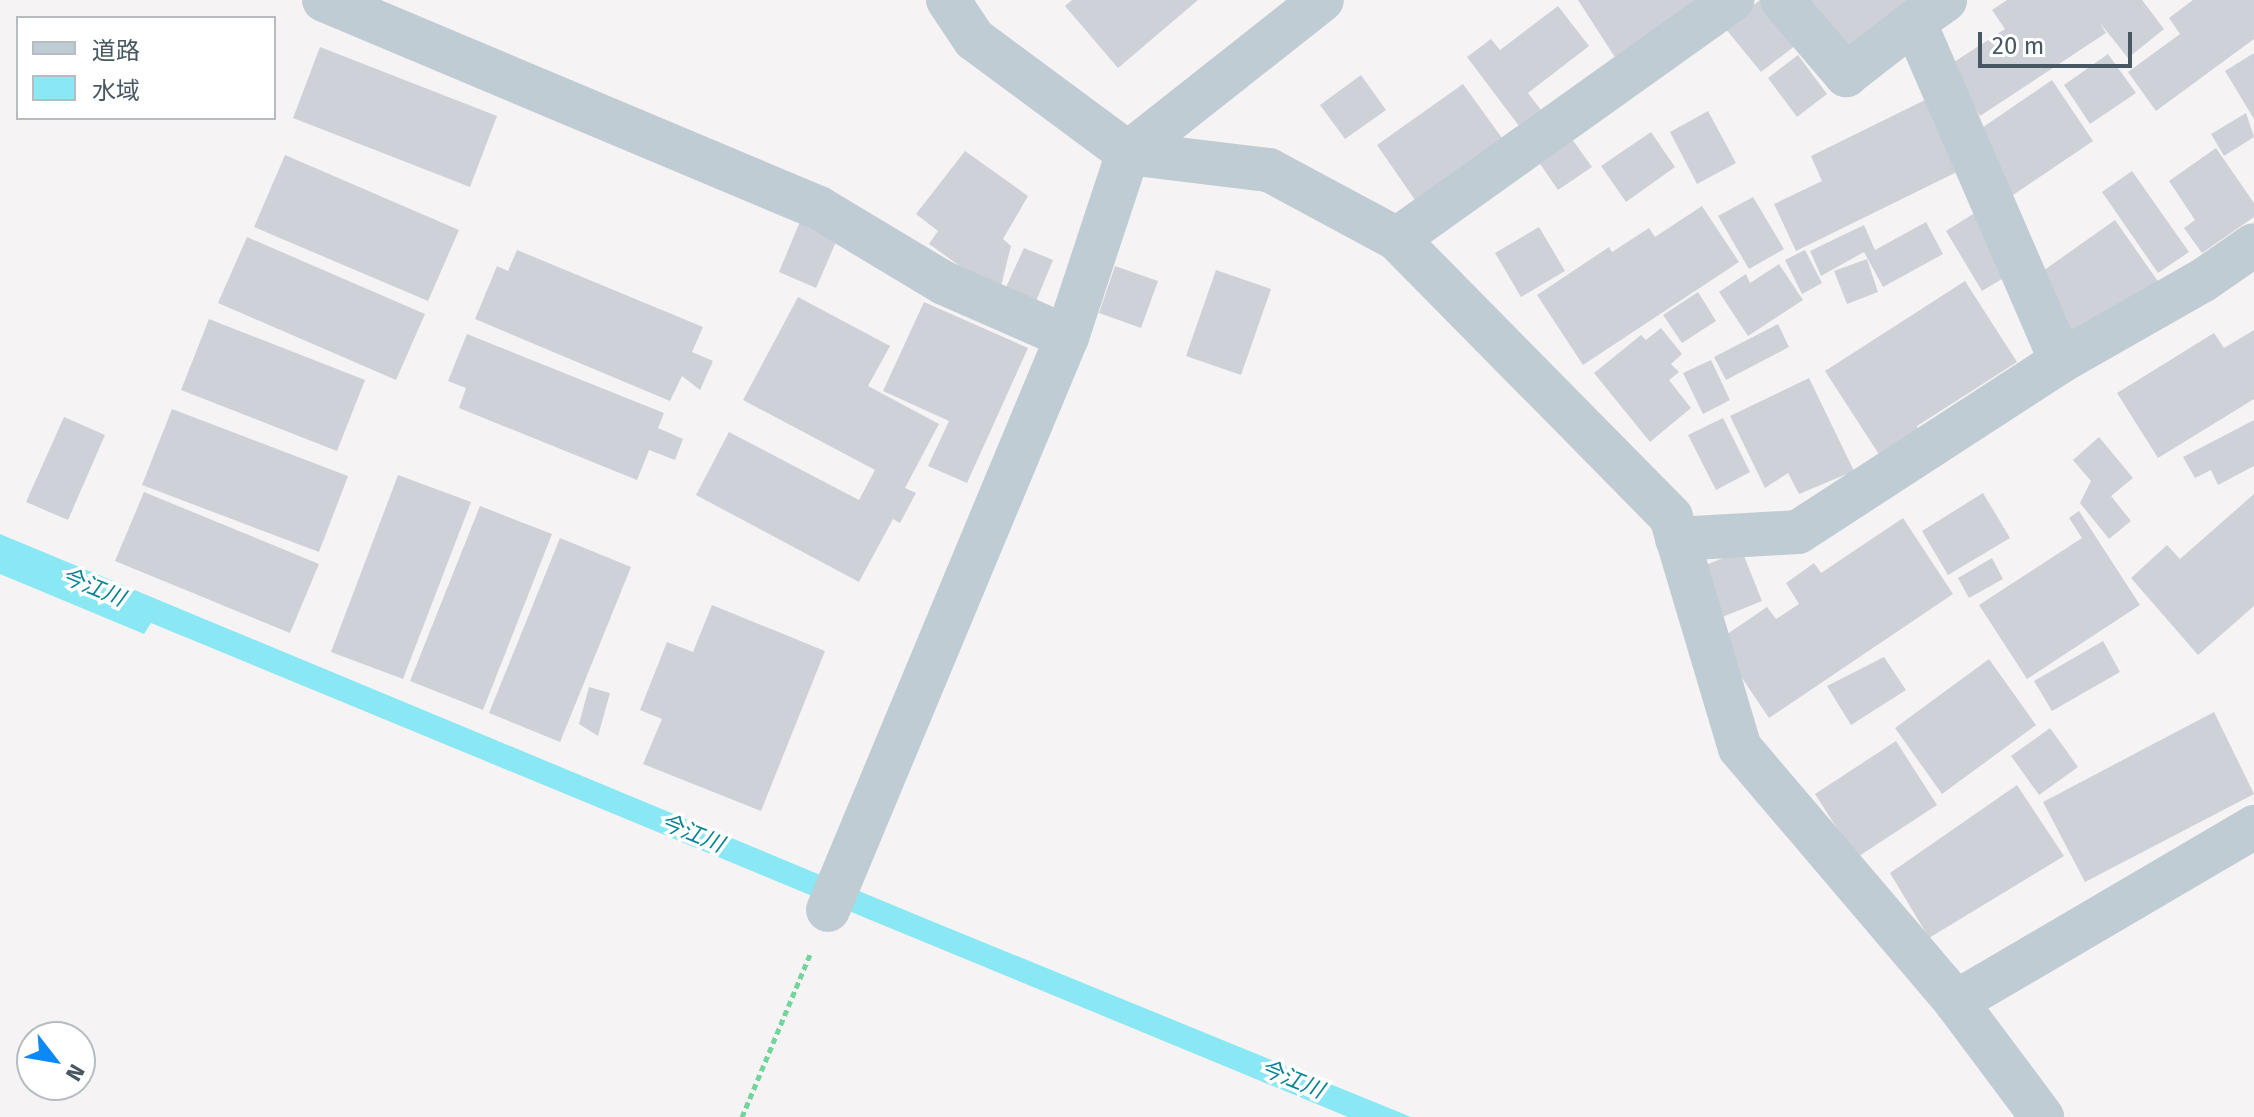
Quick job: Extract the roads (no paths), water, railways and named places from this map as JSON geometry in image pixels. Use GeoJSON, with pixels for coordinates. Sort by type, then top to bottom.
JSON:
{"type":"FeatureCollection","features":[{"type":"Feature","properties":{"kind":"street"},"geometry":{"type":"LineString","coordinates":[[324,0],[819,208],[944,283],[1067,337]]}},
{"type":"Feature","properties":{"kind":"street"},"geometry":{"type":"LineString","coordinates":[[948,0],[974,39],[1128,153],[1269,170],[1397,239],[1671,517],[1740,748],[1956,1002],[2042,1117]]}},
{"type":"Feature","properties":{"kind":"street"},"geometry":{"type":"LineString","coordinates":[[834,893],[1067,337],[1128,153],[1322,0]]}},
{"type":"Feature","properties":{"kind":"street"},"geometry":{"type":"LineString","coordinates":[[1397,239],[1732,0]]}},
{"type":"Feature","properties":{"kind":"street"},"geometry":{"type":"LineString","coordinates":[[1782,0],[1846,75],[1929,11],[2061,361]]}},
{"type":"Feature","properties":{"kind":"street"},"geometry":{"type":"LineString","coordinates":[[1677,539],[1798,532],[2061,361],[2202,281],[2254,245]]}},
{"type":"Feature","properties":{"kind":"street"},"geometry":{"type":"LineString","coordinates":[[1956,1002],[2254,827]]}},
{"type":"Feature","properties":{"kind":"water","name":"今江川"},"geometry":{"type":"Polygon","coordinates":[[[0,534],[1411,1117],[1348,1117],[151,623],[144,634],[0,574],[0,534]]]}}]}
